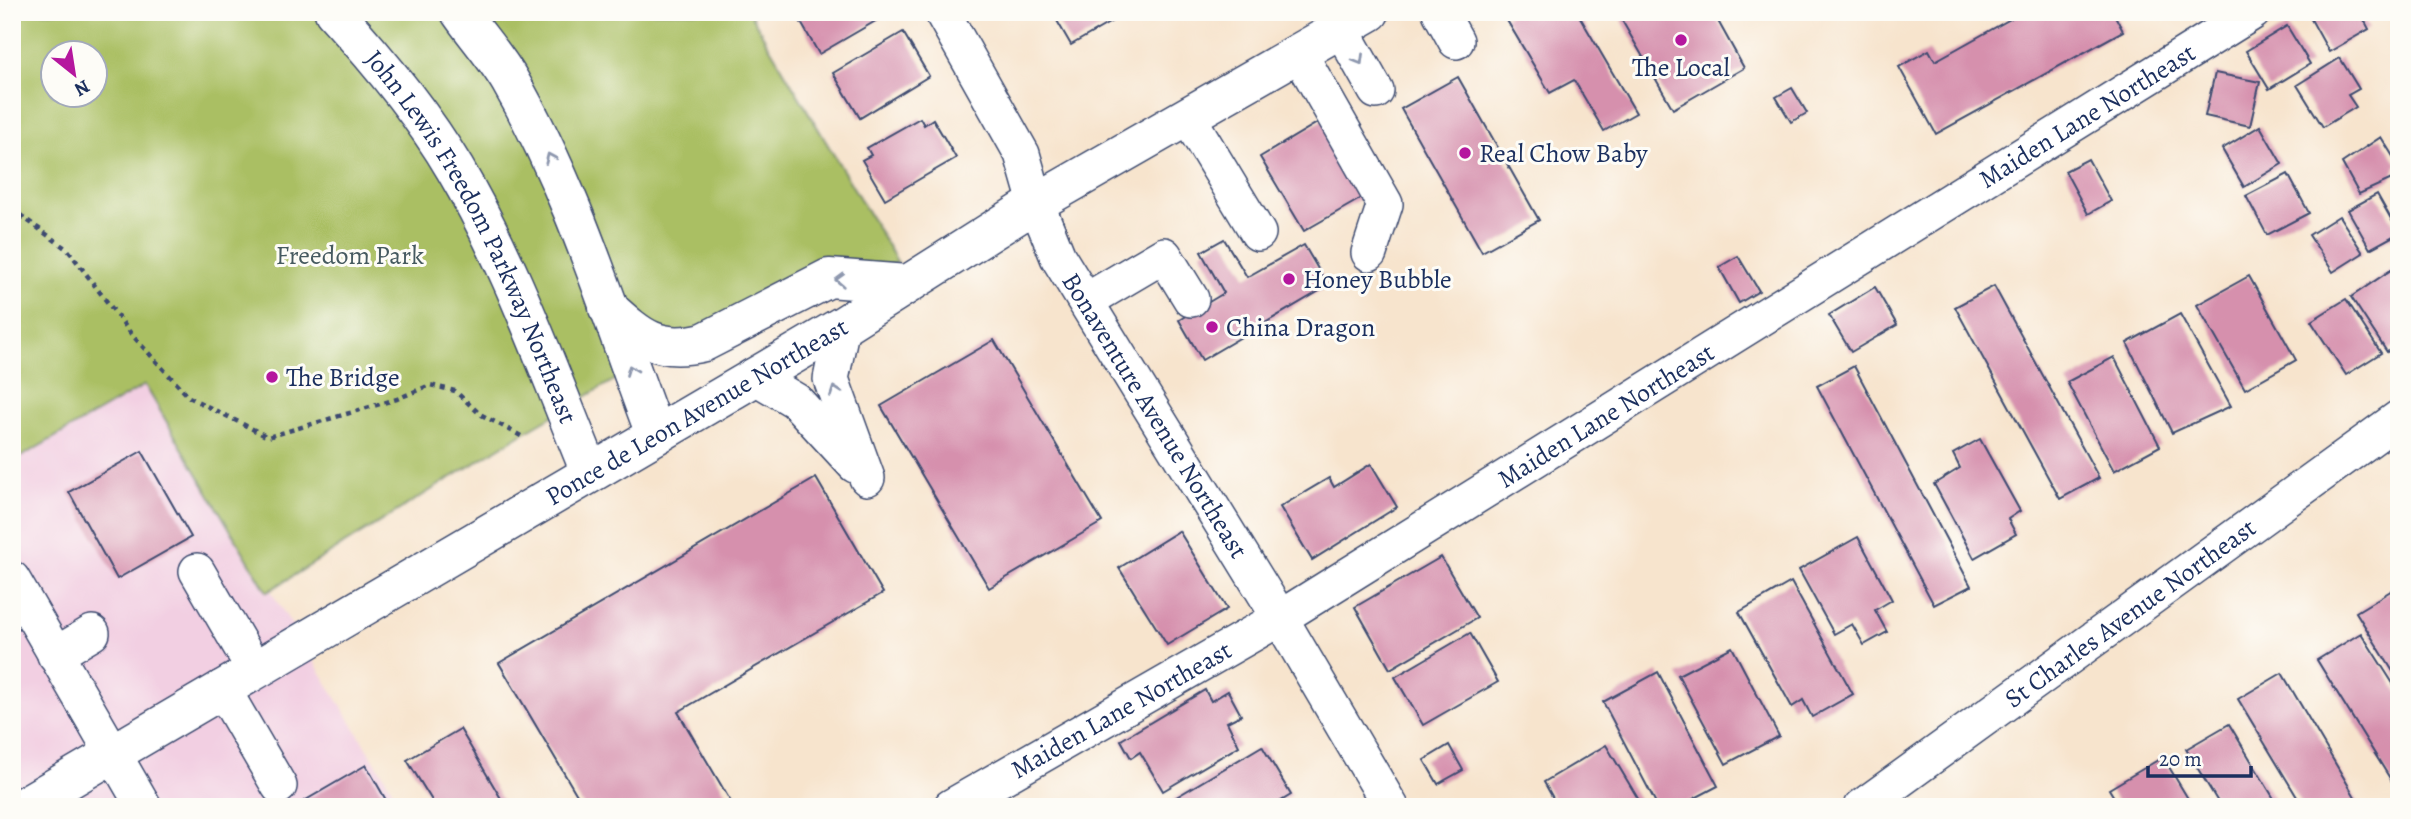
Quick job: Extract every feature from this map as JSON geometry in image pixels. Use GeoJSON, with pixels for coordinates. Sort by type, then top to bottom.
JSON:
{"type":"FeatureCollection","features":[{"type":"Feature","properties":{"kind":"highway","name":"John Lewis Freedom Parkway Northeast"},"geometry":{"type":"LineString","coordinates":[[334,12],[375,57],[455,167],[499,252],[590,472]]}},
{"type":"Feature","properties":{"kind":"highway"},"geometry":{"type":"LineString","coordinates":[[460,12],[508,78],[573,209],[655,434]]}},
{"type":"Feature","properties":{"kind":"highway","name":"Ponce de Leon Avenue Northeast"},"geometry":{"type":"LineString","coordinates":[[22,807],[842,326],[1036,203],[1299,53],[1351,19]]}},
{"type":"Feature","properties":{"kind":"highway"},"geometry":{"type":"LineString","coordinates":[[608,308],[636,334],[660,346],[683,347],[704,342],[829,278],[907,285]]}},
{"type":"Feature","properties":{"kind":"street","name":"Bonaventure Avenue Northeast"},"geometry":{"type":"LineString","coordinates":[[942,12],[1022,154],[1036,203],[1058,257],[1280,618],[1391,807]]}},
{"type":"Feature","properties":{"kind":"street","name":"Maiden Lane Northeast"},"geometry":{"type":"LineString","coordinates":[[951,807],[1280,618],[1848,267],[2253,12]]}},
{"type":"Feature","properties":{"kind":"street"},"geometry":{"type":"LineString","coordinates":[[1351,19],[1377,91]]}},
{"type":"Feature","properties":{"kind":"street"},"geometry":{"type":"LineString","coordinates":[[1299,53],[1385,204],[1369,253]]}},
{"type":"Feature","properties":{"kind":"street"},"geometry":{"type":"LineString","coordinates":[[1188,117],[1258,233]]}},
{"type":"Feature","properties":{"kind":"street"},"geometry":{"type":"LineString","coordinates":[[1086,301],[1164,256],[1191,299]]}},
{"type":"Feature","properties":{"kind":"street"},"geometry":{"type":"LineString","coordinates":[[754,376],[796,401],[867,478],[831,379],[842,326]]}},
{"type":"Feature","properties":{"kind":"street","name":"St Charles Avenue Northeast"},"geometry":{"type":"LineString","coordinates":[[1862,807],[2399,418]]}},
{"type":"Feature","properties":{"kind":"street"},"geometry":{"type":"LineString","coordinates":[[197,571],[279,786]]}},
{"type":"Feature","properties":{"kind":"street"},"geometry":{"type":"LineString","coordinates":[[12,579],[55,655],[116,752],[144,807]]}},
{"type":"Feature","properties":{"kind":"street"},"geometry":{"type":"LineString","coordinates":[[55,655],[92,633]]}},
{"type":"Feature","properties":{"kind":"path"},"geometry":{"type":"LineString","coordinates":[[12,209],[68,250],[132,335],[189,397],[268,437],[397,399],[430,386],[455,391],[480,414],[523,437]]}},
{"type":"Feature","properties":{"kind":"shaded area"},"geometry":{"type":"Polygon","coordinates":[[[145,385],[403,807],[12,807],[12,462],[145,385]]]}},
{"type":"Feature","properties":{"kind":"green space","name":"Freedom Park"},"geometry":{"type":"Polygon","coordinates":[[[12,12],[749,12],[898,263],[815,275],[694,334],[523,433],[267,592],[145,385],[12,462],[12,12]]]}},
{"type":"Feature","properties":{"kind":"building"},"geometry":{"type":"Polygon","coordinates":[[[795,12],[891,12],[819,54],[795,12]]]}},
{"type":"Feature","properties":{"kind":"building"},"geometry":{"type":"Polygon","coordinates":[[[1052,12],[1128,12],[1071,45],[1052,12]]]}},
{"type":"Feature","properties":{"kind":"building"},"geometry":{"type":"Polygon","coordinates":[[[1513,12],[1577,12],[1636,113],[1604,131],[1574,80],[1550,93],[1505,17],[1513,12]]]}},
{"type":"Feature","properties":{"kind":"building","name":"The Local"},"geometry":{"type":"Polygon","coordinates":[[[1617,12],[1713,12],[1744,68],[1673,109],[1617,12]]]}},
{"type":"Feature","properties":{"kind":"building"},"geometry":{"type":"Polygon","coordinates":[[[2023,12],[2113,12],[2123,31],[1936,134],[1899,67],[1929,50],[1935,61],[2023,12]]]}},
{"type":"Feature","properties":{"kind":"building"},"geometry":{"type":"Polygon","coordinates":[[[2307,12],[2360,12],[2369,29],[2329,52],[2307,12]]]}},
{"type":"Feature","properties":{"kind":"building"},"geometry":{"type":"Polygon","coordinates":[[[2287,26],[2310,64],[2269,89],[2246,51],[2287,26]]]}},
{"type":"Feature","properties":{"kind":"building"},"geometry":{"type":"Polygon","coordinates":[[[903,32],[929,76],[860,118],[833,73],[903,32]]]}},
{"type":"Feature","properties":{"kind":"building"},"geometry":{"type":"Polygon","coordinates":[[[2340,58],[2359,89],[2348,95],[2356,107],[2323,127],[2297,85],[2340,58]]]}},
{"type":"Feature","properties":{"kind":"building"},"geometry":{"type":"Polygon","coordinates":[[[2215,73],[2260,82],[2250,126],[2205,116],[2215,73]]]}},
{"type":"Feature","properties":{"kind":"building"},"geometry":{"type":"Polygon","coordinates":[[[1458,77],[1539,220],[1482,252],[1401,109],[1458,77]]]}},
{"type":"Feature","properties":{"kind":"building"},"geometry":{"type":"Polygon","coordinates":[[[1792,88],[1807,113],[1791,122],[1776,97],[1792,88]]]}},
{"type":"Feature","properties":{"kind":"building"},"geometry":{"type":"Polygon","coordinates":[[[920,118],[924,125],[933,119],[956,158],[885,199],[862,160],[871,155],[867,148],[920,118]]]}},
{"type":"Feature","properties":{"kind":"building"},"geometry":{"type":"Polygon","coordinates":[[[1324,119],[1367,195],[1304,231],[1260,157],[1324,119]]]}},
{"type":"Feature","properties":{"kind":"building"},"geometry":{"type":"Polygon","coordinates":[[[2260,126],[2282,164],[2244,187],[2222,149],[2260,126]]]}},
{"type":"Feature","properties":{"kind":"building"},"geometry":{"type":"Polygon","coordinates":[[[2381,137],[2397,163],[2392,179],[2359,194],[2342,163],[2381,137]]]}},
{"type":"Feature","properties":{"kind":"building"},"geometry":{"type":"Polygon","coordinates":[[[2088,159],[2111,201],[2088,214],[2065,171],[2088,159]]]}},
{"type":"Feature","properties":{"kind":"building"},"geometry":{"type":"Polygon","coordinates":[[[2288,174],[2309,213],[2267,235],[2246,196],[2288,174]]]}},
{"type":"Feature","properties":{"kind":"building"},"geometry":{"type":"Polygon","coordinates":[[[2377,194],[2399,233],[2370,249],[2348,210],[2377,194]]]}},
{"type":"Feature","properties":{"kind":"building"},"geometry":{"type":"Polygon","coordinates":[[[2339,216],[2363,253],[2333,272],[2309,235],[2339,216]]]}},
{"type":"Feature","properties":{"kind":"building"},"geometry":{"type":"Polygon","coordinates":[[[1224,239],[1247,277],[1304,245],[1328,286],[1202,360],[1179,320],[1224,293],[1201,252],[1224,239]]]}},
{"type":"Feature","properties":{"kind":"building"},"geometry":{"type":"Polygon","coordinates":[[[1738,256],[1759,291],[1739,303],[1719,267],[1738,256]]]}},
{"type":"Feature","properties":{"kind":"building"},"geometry":{"type":"Polygon","coordinates":[[[2391,270],[2399,282],[2399,343],[2387,352],[2351,297],[2391,270]]]}},
{"type":"Feature","properties":{"kind":"building"},"geometry":{"type":"Polygon","coordinates":[[[2249,276],[2296,360],[2245,389],[2197,305],[2249,276]]]}},
{"type":"Feature","properties":{"kind":"building"},"geometry":{"type":"Polygon","coordinates":[[[1994,286],[2099,478],[2060,499],[1955,307],[1994,286]]]}},
{"type":"Feature","properties":{"kind":"building"},"geometry":{"type":"Polygon","coordinates":[[[1875,287],[1897,325],[1851,352],[1829,315],[1875,287]]]}},
{"type":"Feature","properties":{"kind":"building"},"geometry":{"type":"Polygon","coordinates":[[[2346,299],[2381,353],[2346,375],[2311,321],[2346,299]]]}},
{"type":"Feature","properties":{"kind":"building"},"geometry":{"type":"Polygon","coordinates":[[[2180,314],[2231,406],[2172,433],[2127,343],[2180,314]]]}},
{"type":"Feature","properties":{"kind":"building"},"geometry":{"type":"Polygon","coordinates":[[[994,340],[1102,522],[989,588],[881,406],[994,340]]]}},
{"type":"Feature","properties":{"kind":"building"},"geometry":{"type":"Polygon","coordinates":[[[2114,357],[2160,446],[2114,471],[2067,382],[2114,357]]]}},
{"type":"Feature","properties":{"kind":"building"},"geometry":{"type":"Polygon","coordinates":[[[1854,366],[1971,586],[1934,605],[1817,386],[1854,366]]]}},
{"type":"Feature","properties":{"kind":"building"},"geometry":{"type":"Polygon","coordinates":[[[1980,439],[2020,511],[2008,519],[2016,534],[1974,558],[1934,484],[1960,468],[1953,454],[1980,439]]]}},
{"type":"Feature","properties":{"kind":"building"},"geometry":{"type":"Polygon","coordinates":[[[142,451],[191,537],[117,579],[69,492],[142,451]]]}},
{"type":"Feature","properties":{"kind":"building"},"geometry":{"type":"Polygon","coordinates":[[[1371,464],[1397,507],[1312,560],[1280,507],[1329,478],[1334,487],[1371,464]]]}},
{"type":"Feature","properties":{"kind":"building"},"geometry":{"type":"Polygon","coordinates":[[[816,478],[883,593],[678,712],[734,807],[584,807],[499,663],[816,478]]]}},
{"type":"Feature","properties":{"kind":"building"},"geometry":{"type":"Polygon","coordinates":[[[1179,531],[1227,609],[1167,645],[1119,568],[1179,531]]]}},
{"type":"Feature","properties":{"kind":"building"},"geometry":{"type":"Polygon","coordinates":[[[1858,537],[1892,600],[1875,610],[1887,632],[1864,645],[1852,624],[1834,634],[1799,570],[1858,537]]]}},
{"type":"Feature","properties":{"kind":"building"},"geometry":{"type":"Polygon","coordinates":[[[1441,557],[1477,618],[1390,669],[1355,607],[1441,557]]]}},
{"type":"Feature","properties":{"kind":"building"},"geometry":{"type":"Polygon","coordinates":[[[1791,582],[1853,694],[1812,717],[1803,700],[1792,707],[1739,612],[1791,582]]]}},
{"type":"Feature","properties":{"kind":"building"},"geometry":{"type":"Polygon","coordinates":[[[2399,586],[2399,681],[2356,612],[2399,586]]]}},
{"type":"Feature","properties":{"kind":"building"},"geometry":{"type":"Polygon","coordinates":[[[1470,633],[1498,682],[1423,725],[1395,677],[1470,633]]]}},
{"type":"Feature","properties":{"kind":"building"},"geometry":{"type":"Polygon","coordinates":[[[2361,633],[2399,693],[2399,793],[2317,660],[2361,633]]]}},
{"type":"Feature","properties":{"kind":"building"},"geometry":{"type":"Polygon","coordinates":[[[1732,647],[1779,736],[1726,764],[1678,675],[1732,647]]]}},
{"type":"Feature","properties":{"kind":"building"},"geometry":{"type":"Polygon","coordinates":[[[1658,672],[1718,786],[1678,807],[1658,807],[1603,702],[1658,672]]]}},
{"type":"Feature","properties":{"kind":"building"},"geometry":{"type":"Polygon","coordinates":[[[2282,673],[2361,807],[2303,807],[2238,699],[2282,673]]]}},
{"type":"Feature","properties":{"kind":"building"},"geometry":{"type":"Polygon","coordinates":[[[1205,690],[1211,701],[1228,691],[1241,715],[1227,722],[1239,746],[1163,791],[1140,752],[1131,758],[1121,740],[1205,690]]]}},
{"type":"Feature","properties":{"kind":"building"},"geometry":{"type":"Polygon","coordinates":[[[2229,724],[2279,807],[2221,807],[2186,749],[2229,724]]]}},
{"type":"Feature","properties":{"kind":"building"},"geometry":{"type":"Polygon","coordinates":[[[460,729],[506,807],[436,807],[407,760],[460,729]]]}},
{"type":"Feature","properties":{"kind":"building"},"geometry":{"type":"Polygon","coordinates":[[[1449,745],[1463,770],[1438,784],[1424,760],[1449,745]]]}},
{"type":"Feature","properties":{"kind":"building"},"geometry":{"type":"Polygon","coordinates":[[[1606,745],[1643,807],[1558,807],[1544,782],[1606,745]]]}},
{"type":"Feature","properties":{"kind":"building"},"geometry":{"type":"Polygon","coordinates":[[[1262,746],[1291,795],[1271,807],[1178,807],[1173,799],[1262,746]]]}},
{"type":"Feature","properties":{"kind":"building"},"geometry":{"type":"Polygon","coordinates":[[[2163,757],[2193,807],[2120,807],[2109,789],[2163,757]]]}},
{"type":"Feature","properties":{"kind":"building"},"geometry":{"type":"Polygon","coordinates":[[[366,765],[390,807],[294,807],[366,765]]]}},
{"type":"Feature","properties":{"kind":"place","name":"The Local"},"geometry":{"type":"Point","coordinates":[1681,40]}},
{"type":"Feature","properties":{"kind":"place","name":"Real Chow Baby"},"geometry":{"type":"Point","coordinates":[1465,153]}},
{"type":"Feature","properties":{"kind":"place","name":"Honey Bubble"},"geometry":{"type":"Point","coordinates":[1289,279]}},
{"type":"Feature","properties":{"kind":"place","name":"China Dragon"},"geometry":{"type":"Point","coordinates":[1212,327]}},
{"type":"Feature","properties":{"kind":"place","name":"The Bridge"},"geometry":{"type":"Point","coordinates":[272,377]}}]}
